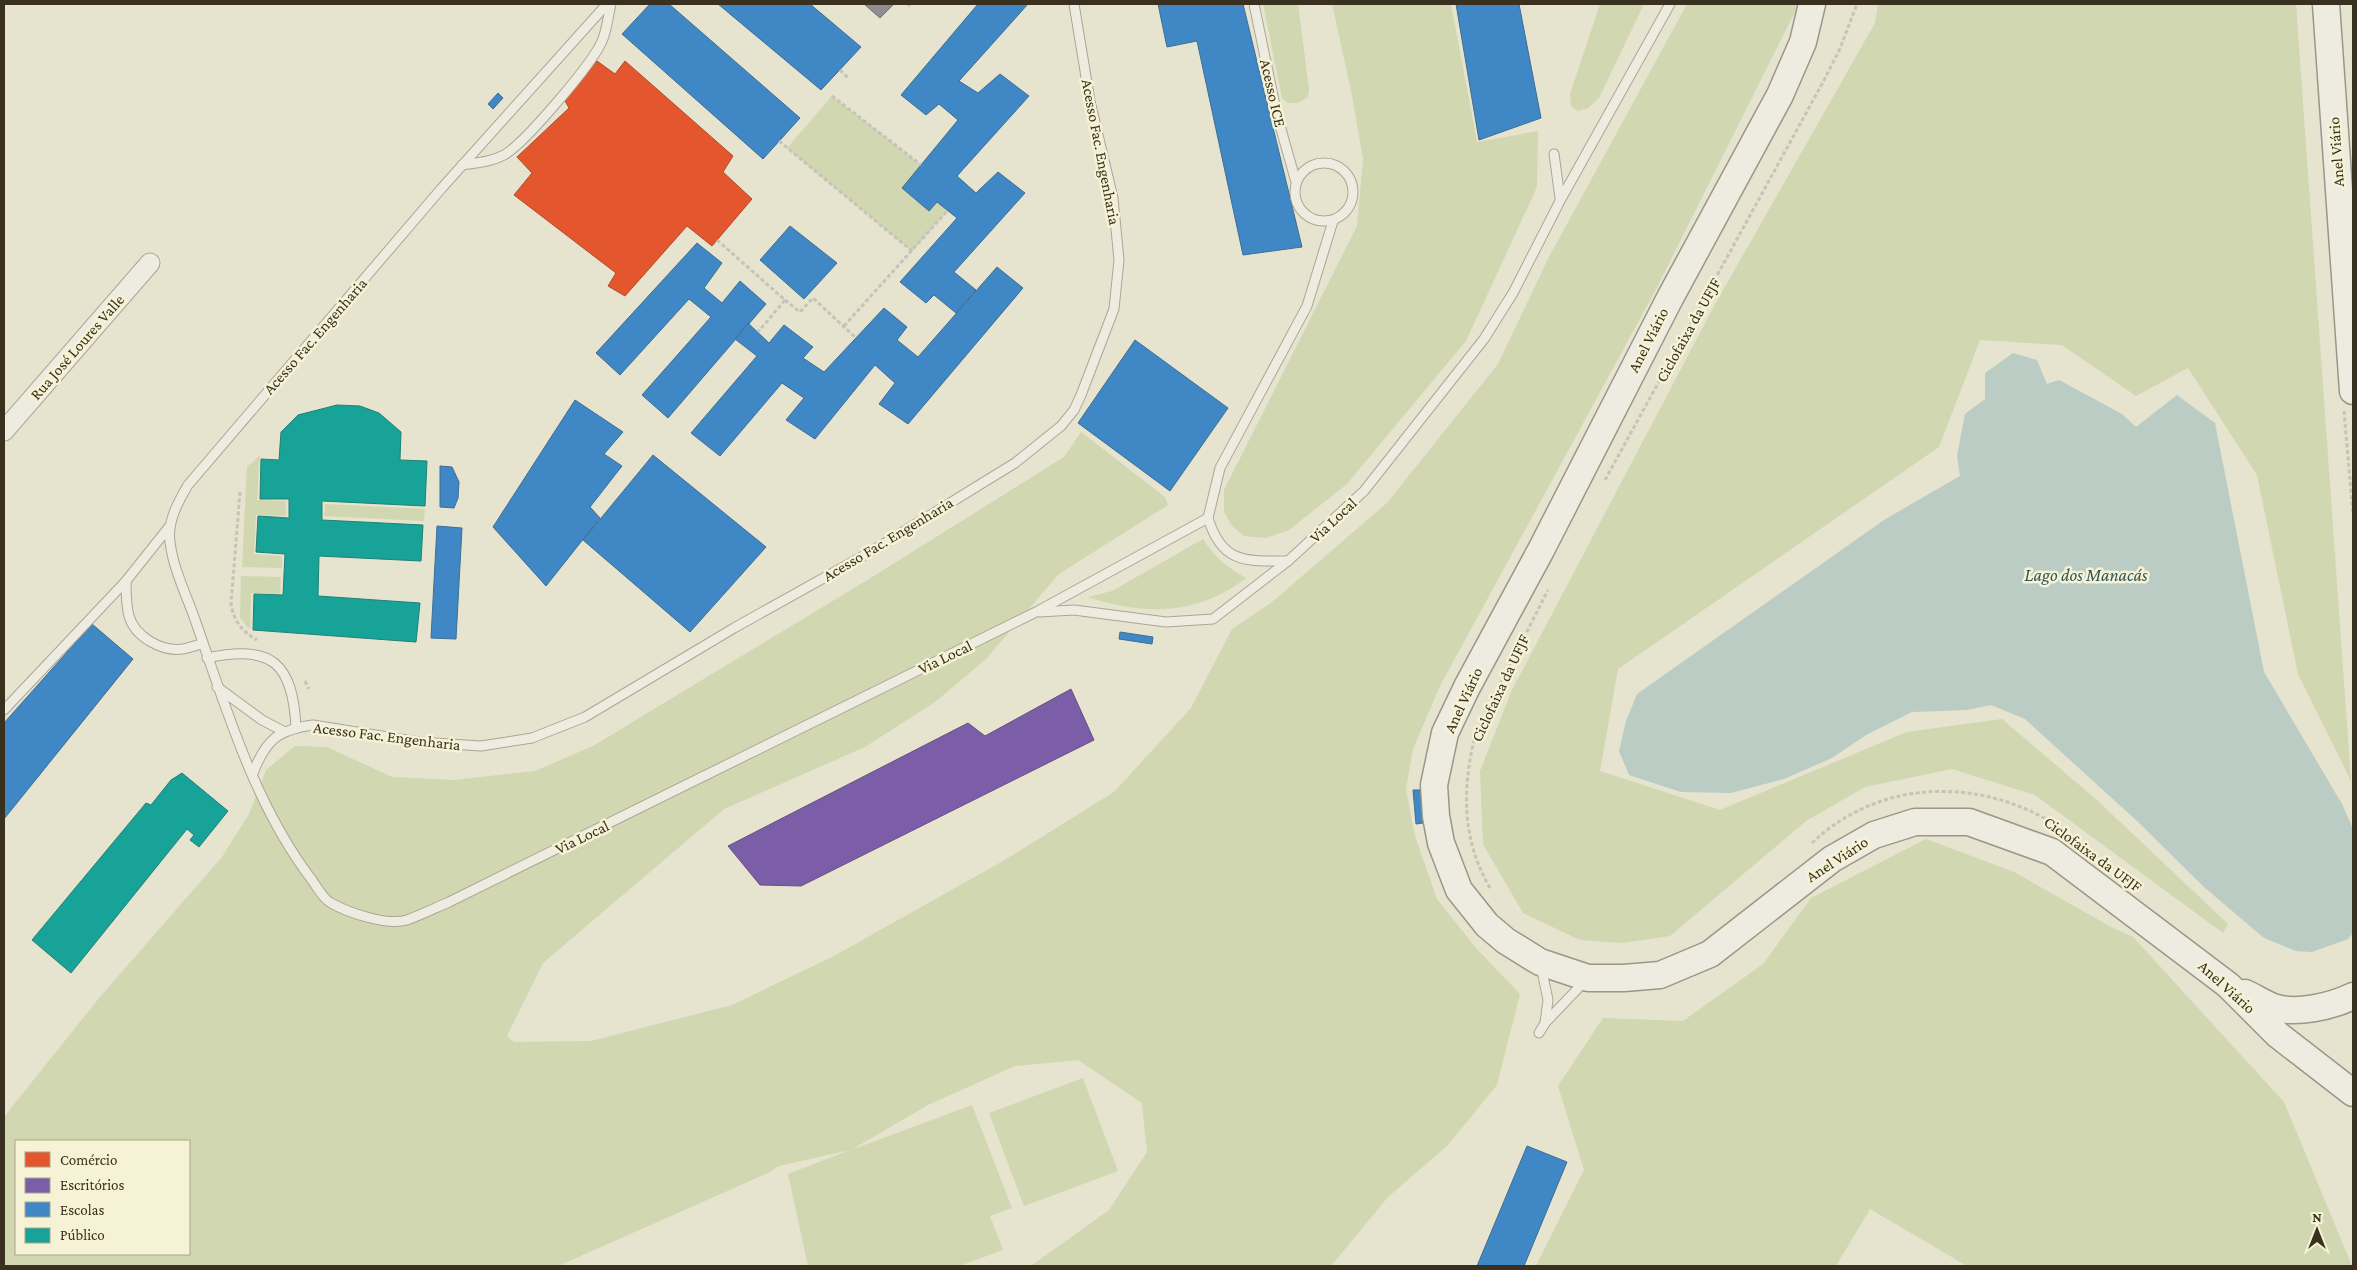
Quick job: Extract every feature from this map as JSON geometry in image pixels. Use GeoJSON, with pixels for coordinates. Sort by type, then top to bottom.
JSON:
{"type":"FeatureCollection","features":[{"type":"Feature","properties":{"kind":"main road","name":"Anel Viário"},"geometry":{"type":"LineString","coordinates":[[1812,4],[1803,42],[1780,94],[1670,298],[1542,550],[1467,688],[1446,733],[1434,785],[1436,816],[1441,842],[1459,890],[1487,925],[1506,941],[1540,962],[1588,978],[1660,975],[1710,954],[1832,858],[1874,835],[1915,822],[1969,822],[2052,852],[2228,985],[2278,1035],[2353,1093]]}},
{"type":"Feature","properties":{"kind":"main road","name":"Anel Viário"},"geometry":{"type":"LineString","coordinates":[[2326,4],[2353,391]]}},
{"type":"Feature","properties":{"kind":"main road"},"geometry":{"type":"LineString","coordinates":[[2228,985],[2275,1008],[2304,1009],[2336,1004],[2353,996]]}},
{"type":"Feature","properties":{"kind":"street","name":"Rua José Loures Valle"},"geometry":{"type":"LineString","coordinates":[[4,430],[150,262]]}},
{"type":"Feature","properties":{"kind":"lane","name":"Acesso Fac. Engenharia"},"geometry":{"type":"LineString","coordinates":[[253,773],[217,686],[176,567],[170,542],[170,527],[180,498],[188,485],[462,165],[609,4]]}},
{"type":"Feature","properties":{"kind":"lane"},"geometry":{"type":"LineString","coordinates":[[462,165],[486,161],[504,155],[519,143],[590,64],[602,42],[609,4]]}},
{"type":"Feature","properties":{"kind":"lane","name":"Acesso Fac. Engenharia"},"geometry":{"type":"LineString","coordinates":[[283,731],[313,726],[419,742],[481,746],[532,738],[585,717],[734,628],[872,551],[1015,463],[1061,426],[1074,410],[1081,395],[1114,309],[1119,260],[1113,198],[1090,101],[1074,4]]}},
{"type":"Feature","properties":{"kind":"lane","name":"Acesso ICE"},"geometry":{"type":"LineString","coordinates":[[1254,4],[1277,114],[1296,182]]}},
{"type":"Feature","properties":{"kind":"lane","name":"Via Local"},"geometry":{"type":"LineString","coordinates":[[253,773],[271,812],[298,862],[329,902],[364,918],[405,921],[449,902],[1036,612],[1074,610],[1166,622],[1213,618],[1288,561],[1364,491],[1484,339],[1513,293],[1560,199],[1670,4]]}},
{"type":"Feature","properties":{"kind":"lane"},"geometry":{"type":"LineString","coordinates":[[1554,154],[1560,199]]}},
{"type":"Feature","properties":{"kind":"lane"},"geometry":{"type":"LineString","coordinates":[[1288,561],[1243,560],[1230,554],[1219,545],[1208,518],[1220,468],[1307,306],[1333,221],[1348,210],[1352,202],[1352,183],[1348,175],[1333,164],[1324,163],[1307,168],[1296,182],[1294,192],[1299,210],[1314,220],[1333,221]]}},
{"type":"Feature","properties":{"kind":"lane"},"geometry":{"type":"LineString","coordinates":[[1036,612],[1208,518]]}},
{"type":"Feature","properties":{"kind":"lane"},"geometry":{"type":"LineString","coordinates":[[4,710],[126,581],[170,527]]}},
{"type":"Feature","properties":{"kind":"lane"},"geometry":{"type":"LineString","coordinates":[[126,581],[126,603],[130,618],[139,632],[151,642],[166,648],[182,649],[202,644]]}},
{"type":"Feature","properties":{"kind":"lane"},"geometry":{"type":"LineString","coordinates":[[207,658],[230,653],[248,652],[264,657],[283,670],[292,686],[296,728]]}},
{"type":"Feature","properties":{"kind":"lane"},"geometry":{"type":"LineString","coordinates":[[217,686],[262,720],[283,731],[260,754],[253,773]]}},
{"type":"Feature","properties":{"kind":"lane"},"geometry":{"type":"LineString","coordinates":[[1540,962],[1548,1000],[1545,1023]]}},
{"type":"Feature","properties":{"kind":"lane"},"geometry":{"type":"LineString","coordinates":[[1539,1033],[1545,1023],[1588,978]]}},
{"type":"Feature","properties":{"kind":"path","name":"Ciclofaixa da UFJF"},"geometry":{"type":"LineString","coordinates":[[1601,488],[1840,51],[1857,4]]}},
{"type":"Feature","properties":{"kind":"path"},"geometry":{"type":"LineString","coordinates":[[840,70],[848,78]]}},
{"type":"Feature","properties":{"kind":"path"},"geometry":{"type":"LineString","coordinates":[[832,96],[921,165]]}},
{"type":"Feature","properties":{"kind":"path"},"geometry":{"type":"LineString","coordinates":[[779,141],[912,251]]}},
{"type":"Feature","properties":{"kind":"path"},"geometry":{"type":"LineString","coordinates":[[844,326],[948,210]]}},
{"type":"Feature","properties":{"kind":"path"},"geometry":{"type":"LineString","coordinates":[[717,240],[800,312],[813,298],[856,338]]}},
{"type":"Feature","properties":{"kind":"path"},"geometry":{"type":"LineString","coordinates":[[758,332],[785,300]]}},
{"type":"Feature","properties":{"kind":"path"},"geometry":{"type":"LineString","coordinates":[[240,492],[231,604],[233,618],[244,632],[263,644]]}},
{"type":"Feature","properties":{"kind":"path","name":"Ciclofaixa da UFJF"},"geometry":{"type":"LineString","coordinates":[[1491,891],[1479,867],[1468,832],[1465,791],[1470,753],[1476,732],[1551,584]]}},
{"type":"Feature","properties":{"kind":"path"},"geometry":{"type":"LineString","coordinates":[[303,678],[309,690]]}},
{"type":"Feature","properties":{"kind":"path","name":"Ciclofaixa da UFJF"},"geometry":{"type":"LineString","coordinates":[[1811,844],[1849,814],[1873,802],[1915,793],[1942,791],[1970,792],[2031,810],[2072,835]]}},
{"type":"Feature","properties":{"kind":"green space"},"geometry":{"type":"Polygon","coordinates":[[[1263,4],[1298,4],[1309,89],[1308,97],[1298,103],[1288,103],[1282,98],[1263,4]]]}},
{"type":"Feature","properties":{"kind":"green space"},"geometry":{"type":"Polygon","coordinates":[[[1332,4],[1451,4],[1477,142],[1538,131],[1537,187],[1466,341],[1347,484],[1289,530],[1266,538],[1244,536],[1232,526],[1224,512],[1224,490],[1357,226],[1363,159],[1352,95],[1332,4]]]}},
{"type":"Feature","properties":{"kind":"green space"},"geometry":{"type":"Polygon","coordinates":[[[1600,4],[1644,4],[1599,98],[1588,108],[1578,111],[1571,106],[1570,94],[1600,4]]]}},
{"type":"Feature","properties":{"kind":"green space"},"geometry":{"type":"Polygon","coordinates":[[[1687,4],[1799,4],[1654,293],[1440,686],[1413,749],[1406,789],[1415,836],[1437,899],[1476,948],[1520,994],[1497,1085],[1447,1146],[1387,1198],[1331,1266],[1031,1266],[1109,1210],[1147,1152],[1142,1103],[1078,1060],[1015,1066],[928,1105],[851,1150],[972,1105],[1012,1208],[990,1216],[1003,1250],[959,1266],[808,1266],[788,1174],[850,1150],[779,1166],[768,1173],[558,1266],[4,1266],[4,1117],[100,997],[222,857],[249,814],[266,770],[295,746],[327,747],[392,777],[454,780],[535,771],[593,746],[869,579],[1064,457],[1081,432],[1165,497],[1168,505],[1059,574],[986,659],[935,702],[865,747],[724,809],[543,963],[507,1036],[514,1042],[591,1041],[732,1005],[834,956],[1003,861],[1114,792],[1191,708],[1232,629],[1272,602],[1387,503],[1498,364],[1549,257],[1687,4]]]}},
{"type":"Feature","properties":{"kind":"green space"},"geometry":{"type":"Polygon","coordinates":[[[1878,4],[2296,4],[2351,781],[2298,674],[2257,475],[2188,368],[2136,396],[2062,345],[1980,340],[1939,447],[1618,669],[1600,771],[1720,810],[1907,732],[2002,719],[2098,801],[2228,924],[2223,933],[2035,795],[1952,769],[1865,787],[1806,821],[1670,936],[1622,943],[1580,940],[1523,913],[1483,844],[1480,771],[1512,690],[1713,308],[1875,23],[1878,4]]]}},
{"type":"Feature","properties":{"kind":"green space"},"geometry":{"type":"Polygon","coordinates":[[[832,96],[921,165],[902,188],[929,211],[937,202],[948,210],[912,251],[787,148],[832,96]]]}},
{"type":"Feature","properties":{"kind":"green space"},"geometry":{"type":"Polygon","coordinates":[[[260,455],[257,500],[286,501],[286,516],[256,515],[254,554],[282,556],[282,568],[242,567],[247,467],[260,455]]]}},
{"type":"Feature","properties":{"kind":"green space"},"geometry":{"type":"Polygon","coordinates":[[[325,504],[425,509],[424,521],[324,516],[325,504]]]}},
{"type":"Feature","properties":{"kind":"green space"},"geometry":{"type":"Polygon","coordinates":[[[1203,539],[1222,562],[1246,578],[1228,590],[1209,599],[1190,605],[1170,608],[1130,607],[1088,597],[1112,591],[1203,539]]]}},
{"type":"Feature","properties":{"kind":"green space"},"geometry":{"type":"Polygon","coordinates":[[[241,576],[281,577],[280,594],[251,593],[250,630],[240,618],[241,576]]]}},
{"type":"Feature","properties":{"kind":"green space"},"geometry":{"type":"Polygon","coordinates":[[[1926,839],[2014,872],[2111,927],[2133,937],[2284,1102],[2352,1266],[1967,1266],[1870,1209],[1836,1266],[1536,1266],[1584,1170],[1558,1086],[1603,1018],[1683,1021],[1763,964],[1811,898],[1926,839]]]}},
{"type":"Feature","properties":{"kind":"green space"},"geometry":{"type":"Polygon","coordinates":[[[1083,1078],[1118,1171],[1024,1206],[989,1113],[1083,1078]]]}},
{"type":"Feature","properties":{"kind":"water","name":"Lago dos Manacás"},"geometry":{"type":"Polygon","coordinates":[[[2013,353],[2037,360],[2047,384],[2059,380],[2122,414],[2136,427],[2177,395],[2215,423],[2264,672],[2342,804],[2353,829],[2353,933],[2348,939],[2312,952],[2296,951],[2264,938],[2204,887],[2137,821],[2025,719],[1991,705],[1966,710],[1912,712],[1866,735],[1832,758],[1784,779],[1731,793],[1681,792],[1629,775],[1619,751],[1626,721],[1637,694],[1884,520],[1960,476],[1957,456],[1965,414],[1985,399],[1985,373],[2013,353]]]}},
{"type":"Feature","properties":{"kind":"building: Comércio"},"geometry":{"type":"Polygon","coordinates":[[[597,61],[615,74],[625,61],[733,156],[723,172],[752,199],[712,246],[687,226],[625,296],[608,286],[616,273],[514,195],[532,173],[517,157],[569,108],[564,99],[597,61]]]}},
{"type":"Feature","properties":{"kind":"building: Escritórios"},"geometry":{"type":"Polygon","coordinates":[[[1071,689],[1094,740],[801,886],[760,885],[728,846],[968,723],[985,736],[1071,689]]]}},
{"type":"Feature","properties":{"kind":"building: Escolas"},"geometry":{"type":"Polygon","coordinates":[[[650,4],[669,4],[800,118],[763,159],[622,34],[650,4]]]}},
{"type":"Feature","properties":{"kind":"building: Escolas"},"geometry":{"type":"Polygon","coordinates":[[[718,4],[810,4],[861,47],[821,90],[718,4]]]}},
{"type":"Feature","properties":{"kind":"building: Escolas"},"geometry":{"type":"Polygon","coordinates":[[[978,4],[1028,4],[959,81],[978,93],[1000,74],[1029,96],[957,176],[976,193],[998,172],[1025,193],[954,272],[976,290],[956,313],[934,295],[926,303],[900,282],[957,218],[937,202],[929,211],[902,188],[958,120],[939,104],[926,115],[901,95],[978,4]]]}},
{"type":"Feature","properties":{"kind":"building: Escolas"},"geometry":{"type":"Polygon","coordinates":[[[1158,4],[1243,4],[1302,247],[1243,255],[1197,41],[1167,47],[1158,4]]]}},
{"type":"Feature","properties":{"kind":"building: Escolas"},"geometry":{"type":"Polygon","coordinates":[[[1456,4],[1519,4],[1541,118],[1479,140],[1456,4]]]}},
{"type":"Feature","properties":{"kind":"building: Escolas"},"geometry":{"type":"Polygon","coordinates":[[[498,93],[503,98],[493,109],[488,104],[498,93]]]}},
{"type":"Feature","properties":{"kind":"building: Escolas"},"geometry":{"type":"Polygon","coordinates":[[[790,226],[837,263],[804,299],[760,260],[790,226]]]}},
{"type":"Feature","properties":{"kind":"building: Escolas"},"geometry":{"type":"Polygon","coordinates":[[[697,243],[722,263],[704,288],[722,303],[740,281],[766,304],[668,418],[642,395],[711,317],[689,299],[620,375],[596,353],[697,243]]]}},
{"type":"Feature","properties":{"kind":"building: Escolas"},"geometry":{"type":"Polygon","coordinates":[[[997,267],[1023,288],[908,424],[879,404],[895,383],[875,365],[815,439],[786,420],[804,398],[782,383],[720,456],[691,433],[757,356],[735,339],[748,323],[769,343],[784,325],[813,347],[803,358],[824,372],[884,308],[907,327],[897,340],[918,357],[997,267]]]}},
{"type":"Feature","properties":{"kind":"building: Escolas"},"geometry":{"type":"Polygon","coordinates":[[[1135,340],[1228,408],[1170,491],[1078,423],[1135,340]]]}},
{"type":"Feature","properties":{"kind":"building: Escolas"},"geometry":{"type":"Polygon","coordinates":[[[575,400],[623,432],[604,454],[622,466],[590,507],[600,518],[546,586],[493,527],[575,400]]]}},
{"type":"Feature","properties":{"kind":"building: Escolas"},"geometry":{"type":"Polygon","coordinates":[[[653,455],[766,547],[690,632],[583,540],[653,455]]]}},
{"type":"Feature","properties":{"kind":"building: Escolas"},"geometry":{"type":"Polygon","coordinates":[[[440,466],[452,467],[459,482],[458,498],[454,508],[440,507],[440,466]]]}},
{"type":"Feature","properties":{"kind":"building: Escolas"},"geometry":{"type":"Polygon","coordinates":[[[437,526],[462,528],[456,639],[431,638],[437,526]]]}},
{"type":"Feature","properties":{"kind":"building: Escolas"},"geometry":{"type":"Polygon","coordinates":[[[92,624],[133,659],[4,819],[4,723],[92,624]]]}},
{"type":"Feature","properties":{"kind":"building: Escolas"},"geometry":{"type":"Polygon","coordinates":[[[1120,632],[1153,637],[1152,644],[1119,639],[1120,632]]]}},
{"type":"Feature","properties":{"kind":"building: Escolas"},"geometry":{"type":"Polygon","coordinates":[[[1413,790],[1420,790],[1423,823],[1416,824],[1413,790]]]}},
{"type":"Feature","properties":{"kind":"building: Escolas"},"geometry":{"type":"Polygon","coordinates":[[[1527,1146],[1567,1162],[1524,1266],[1477,1266],[1527,1146]]]}},
{"type":"Feature","properties":{"kind":"building: Público"},"geometry":{"type":"Polygon","coordinates":[[[337,405],[360,406],[379,413],[401,432],[400,460],[427,461],[425,506],[322,501],[322,520],[423,525],[421,561],[319,556],[318,596],[420,603],[416,642],[253,630],[254,594],[283,595],[285,554],[256,552],[258,516],[289,518],[289,499],[260,499],[261,459],[279,460],[281,432],[298,415],[337,405]]]}},
{"type":"Feature","properties":{"kind":"building: Público"},"geometry":{"type":"Polygon","coordinates":[[[182,773],[228,811],[199,847],[190,840],[194,835],[187,829],[71,973],[32,940],[146,803],[151,805],[171,780],[182,773]]]}},
{"type":"Feature","properties":{"kind":"building: Indústria"},"geometry":{"type":"Polygon","coordinates":[[[864,4],[894,4],[880,18],[864,4]]]}}]}
